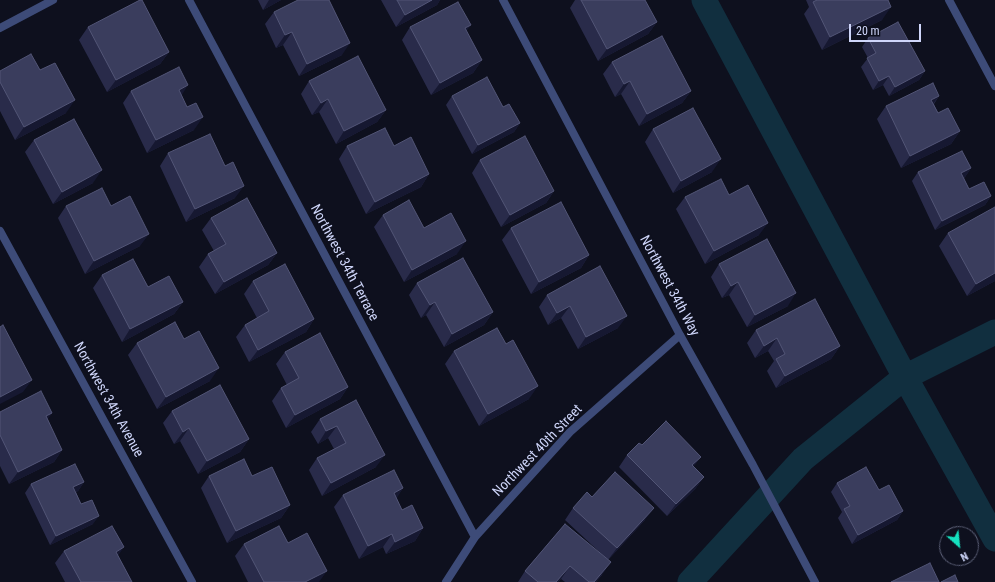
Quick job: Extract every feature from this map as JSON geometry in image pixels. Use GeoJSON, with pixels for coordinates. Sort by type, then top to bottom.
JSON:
{"type":"FeatureCollection","features":[{"type":"Feature","properties":{"kind":"street"},"geometry":{"type":"LineString","coordinates":[[0,28],[53,0]]}},
{"type":"Feature","properties":{"kind":"street","name":"Northwest 34th Terrace"},"geometry":{"type":"LineString","coordinates":[[189,0],[475,537]]}},
{"type":"Feature","properties":{"kind":"street","name":"Northwest 34th Way"},"geometry":{"type":"LineString","coordinates":[[503,0],[680,335],[753,465],[815,582]]}},
{"type":"Feature","properties":{"kind":"street"},"geometry":{"type":"LineString","coordinates":[[949,0],[995,86]]}},
{"type":"Feature","properties":{"kind":"street","name":"Northwest 34th Avenue"},"geometry":{"type":"LineString","coordinates":[[0,231],[192,582]]}},
{"type":"Feature","properties":{"kind":"street","name":"Northwest 40th Street"},"geometry":{"type":"LineString","coordinates":[[446,582],[475,537],[570,432],[680,335]]}},
{"type":"Feature","properties":{"kind":"building"},"geometry":{"type":"Polygon","coordinates":[[[142,0],[169,52],[116,80],[88,27],[142,0]]]}},
{"type":"Feature","properties":{"kind":"building"},"geometry":{"type":"Polygon","coordinates":[[[298,0],[329,0],[350,43],[307,64],[292,32],[285,35],[274,12],[298,0]]]}},
{"type":"Feature","properties":{"kind":"building"},"geometry":{"type":"Polygon","coordinates":[[[397,0],[432,0],[405,15],[397,0]]]}},
{"type":"Feature","properties":{"kind":"building"},"geometry":{"type":"Polygon","coordinates":[[[581,0],[645,0],[657,22],[607,49],[581,0]]]}},
{"type":"Feature","properties":{"kind":"building"},"geometry":{"type":"Polygon","coordinates":[[[817,0],[888,0],[891,7],[830,37],[813,2],[817,0]]]}},
{"type":"Feature","properties":{"kind":"building"},"geometry":{"type":"Polygon","coordinates":[[[458,2],[471,25],[465,28],[482,60],[440,83],[410,27],[458,2]]]}},
{"type":"Feature","properties":{"kind":"building"},"geometry":{"type":"Polygon","coordinates":[[[898,22],[925,71],[895,87],[889,76],[879,81],[867,58],[876,53],[868,38],[898,22]]]}},
{"type":"Feature","properties":{"kind":"building"},"geometry":{"type":"Polygon","coordinates":[[[662,36],[691,91],[647,114],[630,81],[624,84],[612,62],[662,36]]]}},
{"type":"Feature","properties":{"kind":"building"},"geometry":{"type":"Polygon","coordinates":[[[31,54],[40,70],[55,63],[75,100],[24,127],[0,82],[0,71],[31,54]]]}},
{"type":"Feature","properties":{"kind":"building"},"geometry":{"type":"Polygon","coordinates":[[[358,56],[386,110],[344,131],[328,99],[321,103],[309,81],[358,56]]]}},
{"type":"Feature","properties":{"kind":"building"},"geometry":{"type":"Polygon","coordinates":[[[179,67],[188,85],[179,90],[187,107],[196,103],[203,117],[156,140],[131,91],[179,67]]]}},
{"type":"Feature","properties":{"kind":"building"},"geometry":{"type":"Polygon","coordinates":[[[487,77],[503,107],[509,104],[520,123],[478,145],[452,96],[487,77]]]}},
{"type":"Feature","properties":{"kind":"building"},"geometry":{"type":"Polygon","coordinates":[[[933,83],[939,96],[931,100],[938,113],[948,108],[960,131],[910,156],[886,106],[933,83]]]}},
{"type":"Feature","properties":{"kind":"building"},"geometry":{"type":"Polygon","coordinates":[[[693,108],[721,159],[681,181],[653,129],[693,108]]]}},
{"type":"Feature","properties":{"kind":"building"},"geometry":{"type":"Polygon","coordinates":[[[74,119],[102,170],[62,192],[34,140],[74,119]]]}},
{"type":"Feature","properties":{"kind":"building"},"geometry":{"type":"Polygon","coordinates":[[[385,128],[394,146],[411,137],[429,174],[375,202],[347,146],[385,128]]]}},
{"type":"Feature","properties":{"kind":"building"},"geometry":{"type":"Polygon","coordinates":[[[210,134],[225,166],[233,162],[244,186],[195,209],[168,153],[210,134]]]}},
{"type":"Feature","properties":{"kind":"building"},"geometry":{"type":"Polygon","coordinates":[[[525,136],[554,191],[510,215],[480,160],[525,136]]]}},
{"type":"Feature","properties":{"kind":"building"},"geometry":{"type":"Polygon","coordinates":[[[962,151],[971,168],[961,173],[969,189],[984,182],[991,196],[942,221],[918,172],[962,151]]]}},
{"type":"Feature","properties":{"kind":"building"},"geometry":{"type":"Polygon","coordinates":[[[721,179],[729,195],[748,185],[768,223],[714,251],[685,197],[721,179]]]}},
{"type":"Feature","properties":{"kind":"building"},"geometry":{"type":"Polygon","coordinates":[[[102,188],[111,206],[130,196],[149,234],[94,261],[66,206],[102,188]]]}},
{"type":"Feature","properties":{"kind":"building"},"geometry":{"type":"Polygon","coordinates":[[[247,198],[277,253],[224,282],[208,254],[226,244],[211,218],[247,198]]]}},
{"type":"Feature","properties":{"kind":"building"},"geometry":{"type":"Polygon","coordinates":[[[409,200],[424,228],[451,213],[466,241],[412,270],[383,215],[409,200]]]}},
{"type":"Feature","properties":{"kind":"building"},"geometry":{"type":"Polygon","coordinates":[[[561,202],[589,255],[539,282],[511,228],[561,202]]]}},
{"type":"Feature","properties":{"kind":"building"},"geometry":{"type":"Polygon","coordinates":[[[995,207],[995,273],[976,284],[948,233],[995,207]]]}},
{"type":"Feature","properties":{"kind":"building"},"geometry":{"type":"Polygon","coordinates":[[[767,239],[796,293],[755,315],[738,282],[731,286],[719,264],[767,239]]]}},
{"type":"Feature","properties":{"kind":"building"},"geometry":{"type":"Polygon","coordinates":[[[463,258],[493,312],[452,334],[435,302],[430,305],[417,283],[463,258]]]}},
{"type":"Feature","properties":{"kind":"building"},"geometry":{"type":"Polygon","coordinates":[[[133,259],[148,287],[169,276],[183,302],[130,329],[102,275],[133,259]]]}},
{"type":"Feature","properties":{"kind":"building"},"geometry":{"type":"Polygon","coordinates":[[[285,264],[314,319],[258,350],[245,325],[269,311],[253,281],[285,264]]]}},
{"type":"Feature","properties":{"kind":"building"},"geometry":{"type":"Polygon","coordinates":[[[600,266],[627,316],[586,337],[570,306],[557,313],[547,295],[600,266]]]}},
{"type":"Feature","properties":{"kind":"building"},"geometry":{"type":"Polygon","coordinates":[[[815,299],[840,346],[785,376],[776,359],[785,354],[777,338],[764,346],[756,330],[815,299]]]}},
{"type":"Feature","properties":{"kind":"building"},"geometry":{"type":"Polygon","coordinates":[[[175,322],[184,339],[199,331],[219,368],[166,397],[137,343],[175,322]]]}},
{"type":"Feature","properties":{"kind":"building"},"geometry":{"type":"Polygon","coordinates":[[[3,325],[32,380],[0,397],[0,327],[3,325]]]}},
{"type":"Feature","properties":{"kind":"building"},"geometry":{"type":"Polygon","coordinates":[[[497,328],[506,344],[513,340],[538,386],[488,414],[454,351],[497,328]]]}},
{"type":"Feature","properties":{"kind":"building"},"geometry":{"type":"Polygon","coordinates":[[[320,333],[348,387],[295,415],[281,388],[299,378],[285,352],[320,333]]]}},
{"type":"Feature","properties":{"kind":"building"},"geometry":{"type":"Polygon","coordinates":[[[220,385],[249,439],[207,461],[189,428],[183,432],[172,411],[220,385]]]}},
{"type":"Feature","properties":{"kind":"building"},"geometry":{"type":"Polygon","coordinates":[[[41,391],[52,413],[46,416],[62,450],[18,472],[0,435],[0,412],[41,391]]]}},
{"type":"Feature","properties":{"kind":"building"},"geometry":{"type":"Polygon","coordinates":[[[356,400],[385,455],[331,483],[317,458],[346,443],[337,426],[326,431],[320,419],[356,400]]]}},
{"type":"Feature","properties":{"kind":"building"},"geometry":{"type":"Polygon","coordinates":[[[666,421],[701,457],[692,465],[704,477],[676,504],[627,455],[639,443],[642,445],[666,421]]]}},
{"type":"Feature","properties":{"kind":"building"},"geometry":{"type":"Polygon","coordinates":[[[244,459],[252,476],[272,467],[290,505],[236,531],[209,476],[244,459]]]}},
{"type":"Feature","properties":{"kind":"building"},"geometry":{"type":"Polygon","coordinates":[[[75,464],[84,482],[73,487],[81,504],[92,500],[99,516],[56,536],[31,484],[75,464]]]}},
{"type":"Feature","properties":{"kind":"building"},"geometry":{"type":"Polygon","coordinates":[[[866,467],[879,490],[889,485],[903,511],[858,535],[844,509],[850,506],[837,483],[866,467]]]}},
{"type":"Feature","properties":{"kind":"building"},"geometry":{"type":"Polygon","coordinates":[[[394,470],[403,488],[394,493],[402,510],[412,505],[423,528],[395,542],[392,534],[368,546],[343,495],[394,470]]]}},
{"type":"Feature","properties":{"kind":"building"},"geometry":{"type":"Polygon","coordinates":[[[615,472],[654,508],[617,548],[573,508],[587,492],[592,497],[615,472]]]}},
{"type":"Feature","properties":{"kind":"building"},"geometry":{"type":"Polygon","coordinates":[[[565,524],[611,562],[594,582],[589,582],[570,566],[556,582],[538,582],[525,571],[565,524]]]}},
{"type":"Feature","properties":{"kind":"building"},"geometry":{"type":"Polygon","coordinates":[[[112,526],[124,547],[116,552],[132,582],[81,582],[64,551],[112,526]]]}},
{"type":"Feature","properties":{"kind":"building"},"geometry":{"type":"Polygon","coordinates":[[[279,526],[288,543],[307,533],[327,571],[305,582],[264,582],[244,544],[279,526]]]}},
{"type":"Feature","properties":{"kind":"building"},"geometry":{"type":"Polygon","coordinates":[[[930,563],[939,582],[891,582],[930,563]]]}},
{"type":"Feature","properties":{"kind":"building"},"geometry":{"type":"Polygon","coordinates":[[[955,575],[958,582],[941,582],[955,575]]]}},
{"type":"Feature","properties":{"kind":"waterway"},"geometry":{"type":"LineString","coordinates":[[704,0],[905,377],[995,539]]}},
{"type":"Feature","properties":{"kind":"waterway"},"geometry":{"type":"LineString","coordinates":[[690,582],[803,459],[905,377],[995,332]]}}]}
